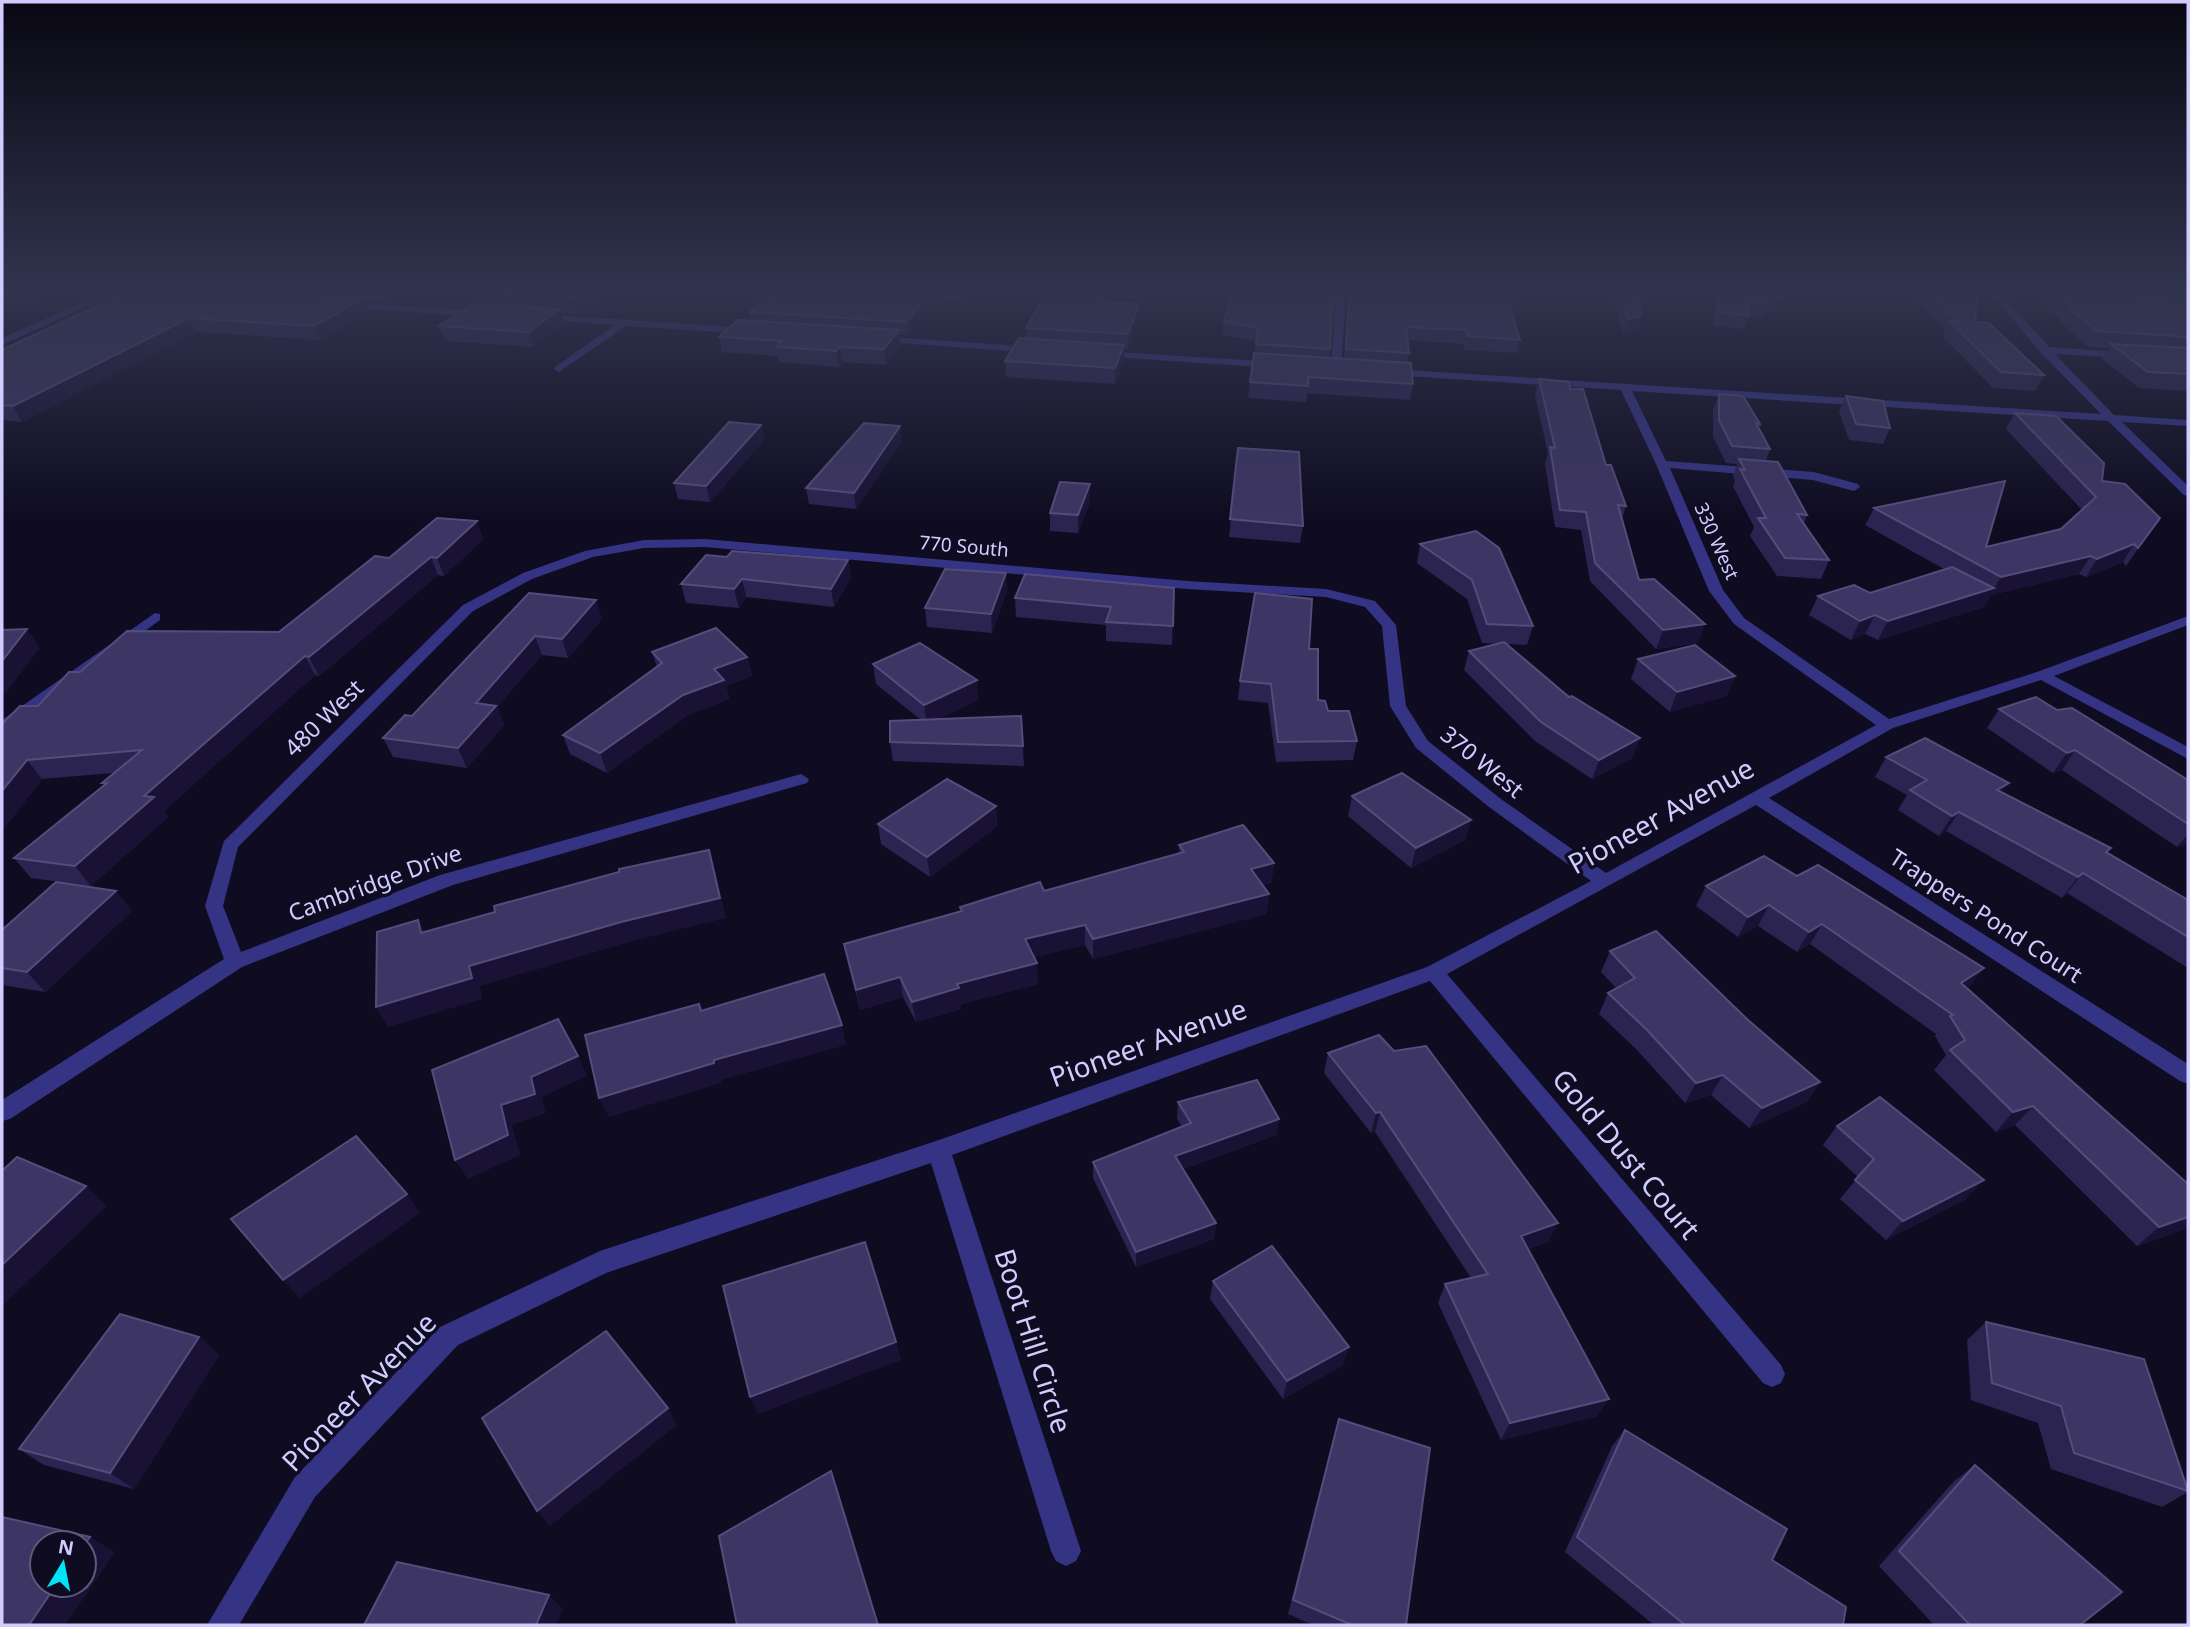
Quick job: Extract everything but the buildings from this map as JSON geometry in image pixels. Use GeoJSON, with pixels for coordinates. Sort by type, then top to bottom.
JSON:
{"type":"FeatureCollection","features":[{"type":"Feature","properties":{"kind":"street"},"geometry":{"type":"LineString","coordinates":[[2059,367],[2108,418],[2188,492]]}},
{"type":"Feature","properties":{"kind":"street"},"geometry":{"type":"LineString","coordinates":[[1323,368],[1350,369]]}},
{"type":"Feature","properties":{"kind":"street"},"geometry":{"type":"LineString","coordinates":[[1377,371],[2188,423]]}},
{"type":"Feature","properties":{"kind":"street","name":"330 West"},"geometry":{"type":"LineString","coordinates":[[1624,386],[1662,464],[1716,591],[1739,621],[1887,725]]}},
{"type":"Feature","properties":{"kind":"street"},"geometry":{"type":"LineString","coordinates":[[1662,464],[1814,476],[1854,487]]}},
{"type":"Feature","properties":{"kind":"street","name":"770 South"},"geometry":{"type":"LineString","coordinates":[[556,563],[636,545],[705,542],[1187,585],[1326,593],[1370,604]]}},
{"type":"Feature","properties":{"kind":"street","name":"480 West"},"geometry":{"type":"LineString","coordinates":[[235,962],[214,906],[230,845],[468,608],[505,584],[556,563]]}},
{"type":"Feature","properties":{"kind":"street","name":"370 West"},"geometry":{"type":"LineString","coordinates":[[1370,604],[1389,625],[1398,706],[1422,744],[1495,803],[1605,882]]}},
{"type":"Feature","properties":{"kind":"street"},"geometry":{"type":"LineString","coordinates":[[2,727],[155,617]]}},
{"type":"Feature","properties":{"kind":"street","name":"Pioneer Avenue"},"geometry":{"type":"LineString","coordinates":[[222,1625],[304,1487],[449,1336],[600,1263],[939,1150],[1434,972],[1605,882],[1887,725],[2042,675],[2188,620]]}},
{"type":"Feature","properties":{"kind":"street"},"geometry":{"type":"LineString","coordinates":[[2042,675],[2188,754]]}},
{"type":"Feature","properties":{"kind":"street","name":"Cambridge Drive"},"geometry":{"type":"LineString","coordinates":[[2,1112],[235,962],[447,880],[801,779]]}},
{"type":"Feature","properties":{"kind":"street","name":"Trappers Pond Court"},"geometry":{"type":"LineString","coordinates":[[1758,798],[2188,1075]]}},
{"type":"Feature","properties":{"kind":"street","name":"Gold Dust Court"},"geometry":{"type":"LineString","coordinates":[[1434,972],[1772,1374]]}},
{"type":"Feature","properties":{"kind":"street","name":"Boot Hill Circle"},"geometry":{"type":"LineString","coordinates":[[939,1150],[1066,1551]]}}]}
